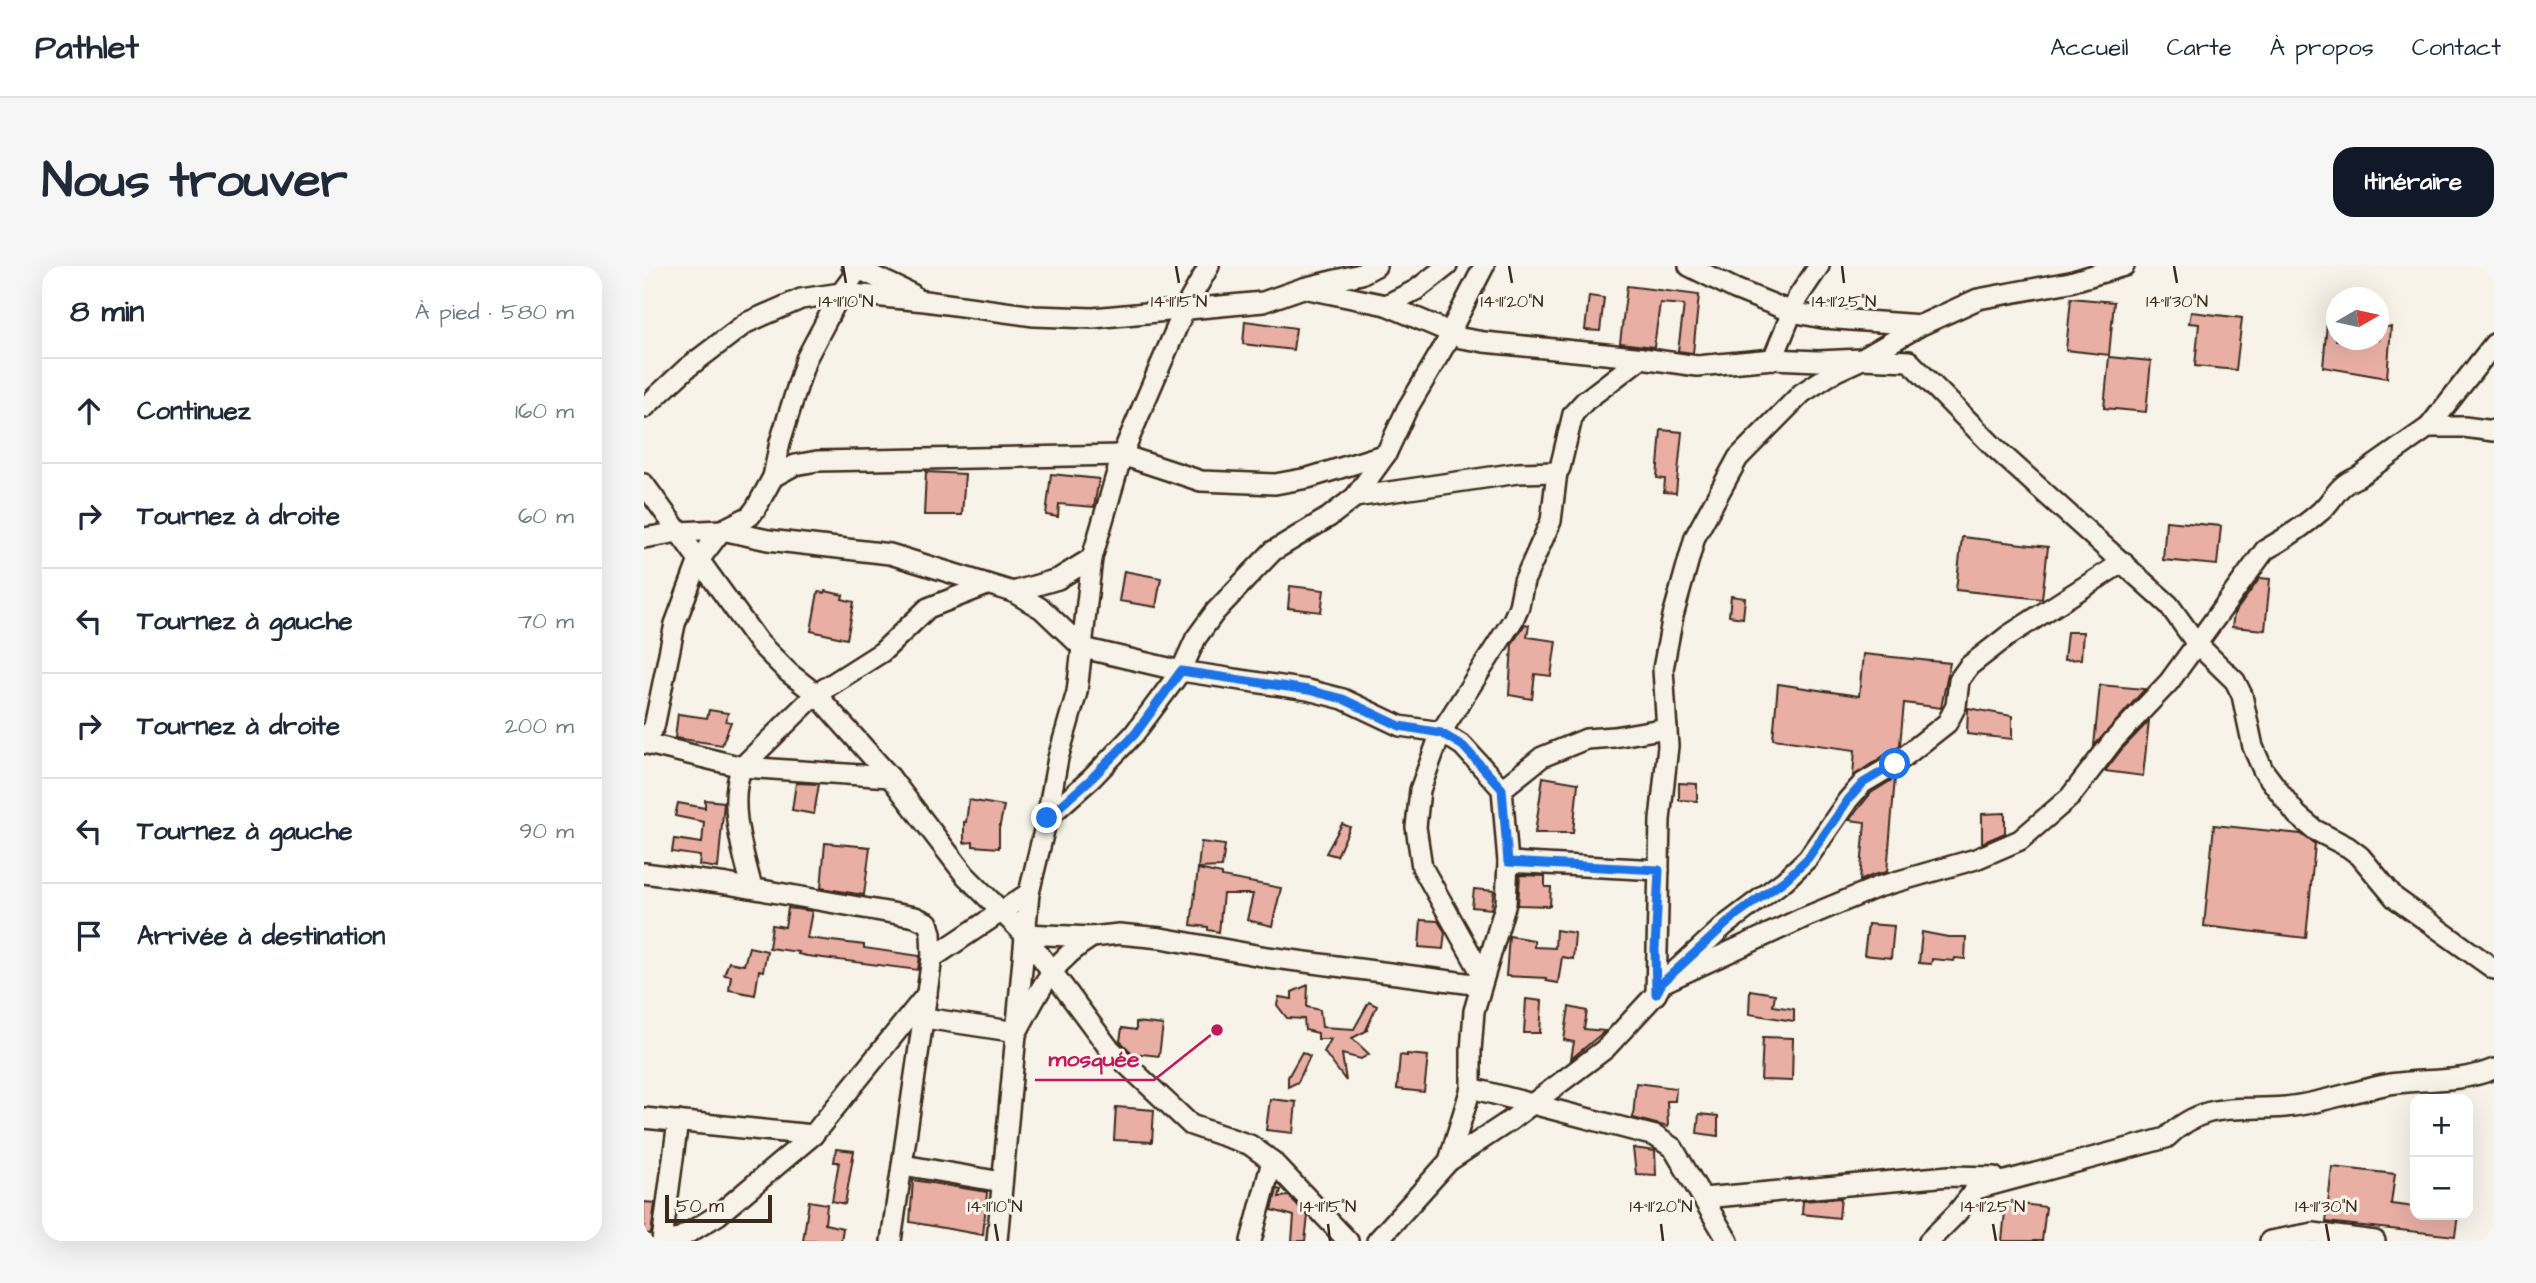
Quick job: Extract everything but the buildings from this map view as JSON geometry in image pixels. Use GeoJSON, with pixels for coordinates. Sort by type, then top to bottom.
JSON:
{"type":"FeatureCollection","features":[{"type":"Feature","properties":{"kind":"street"},"geometry":{"type":"LineString","coordinates":[[997,1241],[1029,893],[1058,758],[1077,692],[1092,558],[1122,455],[1185,308],[1209,266]]}},
{"type":"Feature","properties":{"kind":"street"},"geometry":{"type":"LineString","coordinates":[[644,408],[687,369],[746,323],[801,299],[841,293],[1034,316],[1093,318],[1263,302],[1303,288],[1361,274],[1376,266]]}},
{"type":"Feature","properties":{"kind":"street"},"geometry":{"type":"LineString","coordinates":[[1386,305],[1416,290],[1447,266]]}},
{"type":"Feature","properties":{"kind":"street"},"geometry":{"type":"LineString","coordinates":[[1047,818],[1092,778],[1135,734],[1181,671],[1196,638],[1215,612],[1273,551],[1329,517],[1355,496],[1386,454],[1407,409],[1452,333],[1485,266]]}},
{"type":"Feature","properties":{"kind":"street"},"geometry":{"type":"LineString","coordinates":[[1689,266],[1792,312],[1824,318],[1922,325]]}},
{"type":"Feature","properties":{"kind":"street"},"geometry":{"type":"LineString","coordinates":[[1773,359],[1798,297],[1819,266]]}},
{"type":"Feature","properties":{"kind":"street"},"geometry":{"type":"LineString","coordinates":[[1659,988],[1655,949],[1659,830],[1668,746],[1664,669],[1666,646],[1695,537],[1738,457],[1802,393],[1836,371],[1922,325],[1978,299],[2070,282],[2124,266]]}},
{"type":"Feature","properties":{"kind":"street"},"geometry":{"type":"LineString","coordinates":[[890,778],[742,767],[644,741],[654,727],[675,624],[699,560],[722,530],[750,516],[756,508],[772,477],[783,430],[806,359],[857,267],[925,301]]}},
{"type":"Feature","properties":{"kind":"street"},"geometry":{"type":"LineString","coordinates":[[1303,288],[1386,305],[1461,338],[1484,342],[1697,366],[1773,359],[1909,361],[1994,447],[2169,605],[2197,644],[2235,681],[2242,695],[2253,747],[2263,770],[2297,815],[2315,830],[2360,856],[2395,898],[2494,969]]}},
{"type":"Feature","properties":{"kind":"street"},"geometry":{"type":"LineString","coordinates":[[1659,988],[1803,918],[1878,887],[1976,859],[2020,840],[2070,797],[2113,741],[2169,682],[2264,550],[2284,540],[2323,509],[2345,482],[2358,477],[2429,427],[2494,344]]}},
{"type":"Feature","properties":{"kind":"street"},"geometry":{"type":"LineString","coordinates":[[1482,980],[1422,867],[1416,827],[1420,790],[1441,733],[1516,613],[1524,581],[1551,521],[1556,472],[1560,468],[1573,414],[1585,401],[1641,358]]}},
{"type":"Feature","properties":{"kind":"street"},"geometry":{"type":"LineString","coordinates":[[2429,427],[2464,427],[2494,431]]}},
{"type":"Feature","properties":{"kind":"street"},"geometry":{"type":"LineString","coordinates":[[772,477],[795,465],[817,461],[1122,455],[1201,481],[1275,484],[1308,478],[1386,454]]}},
{"type":"Feature","properties":{"kind":"street"},"geometry":{"type":"LineString","coordinates":[[1355,496],[1518,473],[1556,472]]}},
{"type":"Feature","properties":{"kind":"street"},"geometry":{"type":"LineString","coordinates":[[644,484],[760,643],[789,673],[816,694],[890,778],[965,875],[1024,934],[1108,1047],[1191,1125],[1250,1145],[1272,1161],[1348,1241]]}},
{"type":"Feature","properties":{"kind":"street"},"geometry":{"type":"LineString","coordinates":[[644,538],[678,532],[722,530],[780,541],[890,554],[1013,592],[1042,609],[1083,648],[1181,671],[1308,690],[1343,699],[1400,726],[1441,733],[1463,746],[1502,789],[1508,862],[1506,903],[1474,1011],[1471,1088],[1449,1161]]}},
{"type":"Feature","properties":{"kind":"street"},"geometry":{"type":"LineString","coordinates":[[1013,592],[1058,579],[1092,558]]}},
{"type":"Feature","properties":{"kind":"street"},"geometry":{"type":"LineString","coordinates":[[1377,1241],[1449,1161],[1605,1049],[1659,988],[1724,926],[1785,880],[1808,858],[1863,783],[1895,764],[1947,723],[1956,706],[1959,680],[1969,666],[2009,635],[2123,562]]}},
{"type":"Feature","properties":{"kind":"street"},"geometry":{"type":"LineString","coordinates":[[752,888],[738,835],[737,780],[742,767],[816,694],[882,652],[928,608],[987,585]]}},
{"type":"Feature","properties":{"kind":"street"},"geometry":{"type":"LineString","coordinates":[[1502,789],[1542,757],[1586,739],[1667,728]]}},
{"type":"Feature","properties":{"kind":"street"},"geometry":{"type":"LineString","coordinates":[[1508,862],[1659,870]]}},
{"type":"Feature","properties":{"kind":"street"},"geometry":{"type":"LineString","coordinates":[[644,873],[752,888],[915,917],[928,923],[932,958],[891,1241]]}},
{"type":"Feature","properties":{"kind":"street"},"geometry":{"type":"LineString","coordinates":[[932,958],[1029,893]]}},
{"type":"Feature","properties":{"kind":"street"},"geometry":{"type":"LineString","coordinates":[[931,933],[959,940]]}},
{"type":"Feature","properties":{"kind":"street"},"geometry":{"type":"LineString","coordinates":[[1024,934],[1092,937],[1119,934],[1161,938],[1267,957],[1482,980]]}},
{"type":"Feature","properties":{"kind":"street"},"geometry":{"type":"LineString","coordinates":[[1017,1031],[1051,971],[1076,947],[1092,937]]}},
{"type":"Feature","properties":{"kind":"street"},"geometry":{"type":"LineString","coordinates":[[675,1241],[718,1216],[813,1135],[927,994]]}},
{"type":"Feature","properties":{"kind":"street"},"geometry":{"type":"LineString","coordinates":[[925,1018],[1017,1031]]}},
{"type":"Feature","properties":{"kind":"street"},"geometry":{"type":"LineString","coordinates":[[1929,1241],[1976,1189],[2012,1177],[2166,1138],[2183,1121],[2210,1111],[2288,1107],[2388,1084],[2450,1081],[2494,1069]]}},
{"type":"Feature","properties":{"kind":"street"},"geometry":{"type":"LineString","coordinates":[[1471,1088],[1655,1136],[1673,1148],[1728,1241]]}},
{"type":"Feature","properties":{"kind":"street"},"geometry":{"type":"LineString","coordinates":[[644,1118],[813,1135]]}},
{"type":"Feature","properties":{"kind":"street"},"geometry":{"type":"LineString","coordinates":[[662,1241],[678,1121]]}},
{"type":"Feature","properties":{"kind":"street"},"geometry":{"type":"LineString","coordinates":[[1251,1241],[1272,1161]]}},
{"type":"Feature","properties":{"kind":"street"},"geometry":{"type":"LineString","coordinates":[[902,1165],[1002,1182]]}},
{"type":"Feature","properties":{"kind":"street"},"geometry":{"type":"LineString","coordinates":[[1703,1198],[1949,1176],[2012,1177]]}},
{"type":"Feature","properties":{"kind":"street"},"geometry":{"type":"LineString","coordinates":[[2270,1241],[2313,1233],[2375,1241]]}},
{"type":"Feature","properties":{"kind":"place","name":"mosquée"},"geometry":{"type":"Point","coordinates":[1217,1030]}},
{"type":"Feature","properties":{"kind":"route"},"geometry":{"type":"LineString","coordinates":[[1047,818],[1092,778],[1135,734],[1181,671],[1308,690],[1343,699],[1400,726],[1441,733],[1463,746],[1484,766],[1502,789],[1508,862],[1659,870],[1656,994],[1662,983],[1737,914],[1785,880],[1808,858],[1863,783],[1895,764]]}}]}
